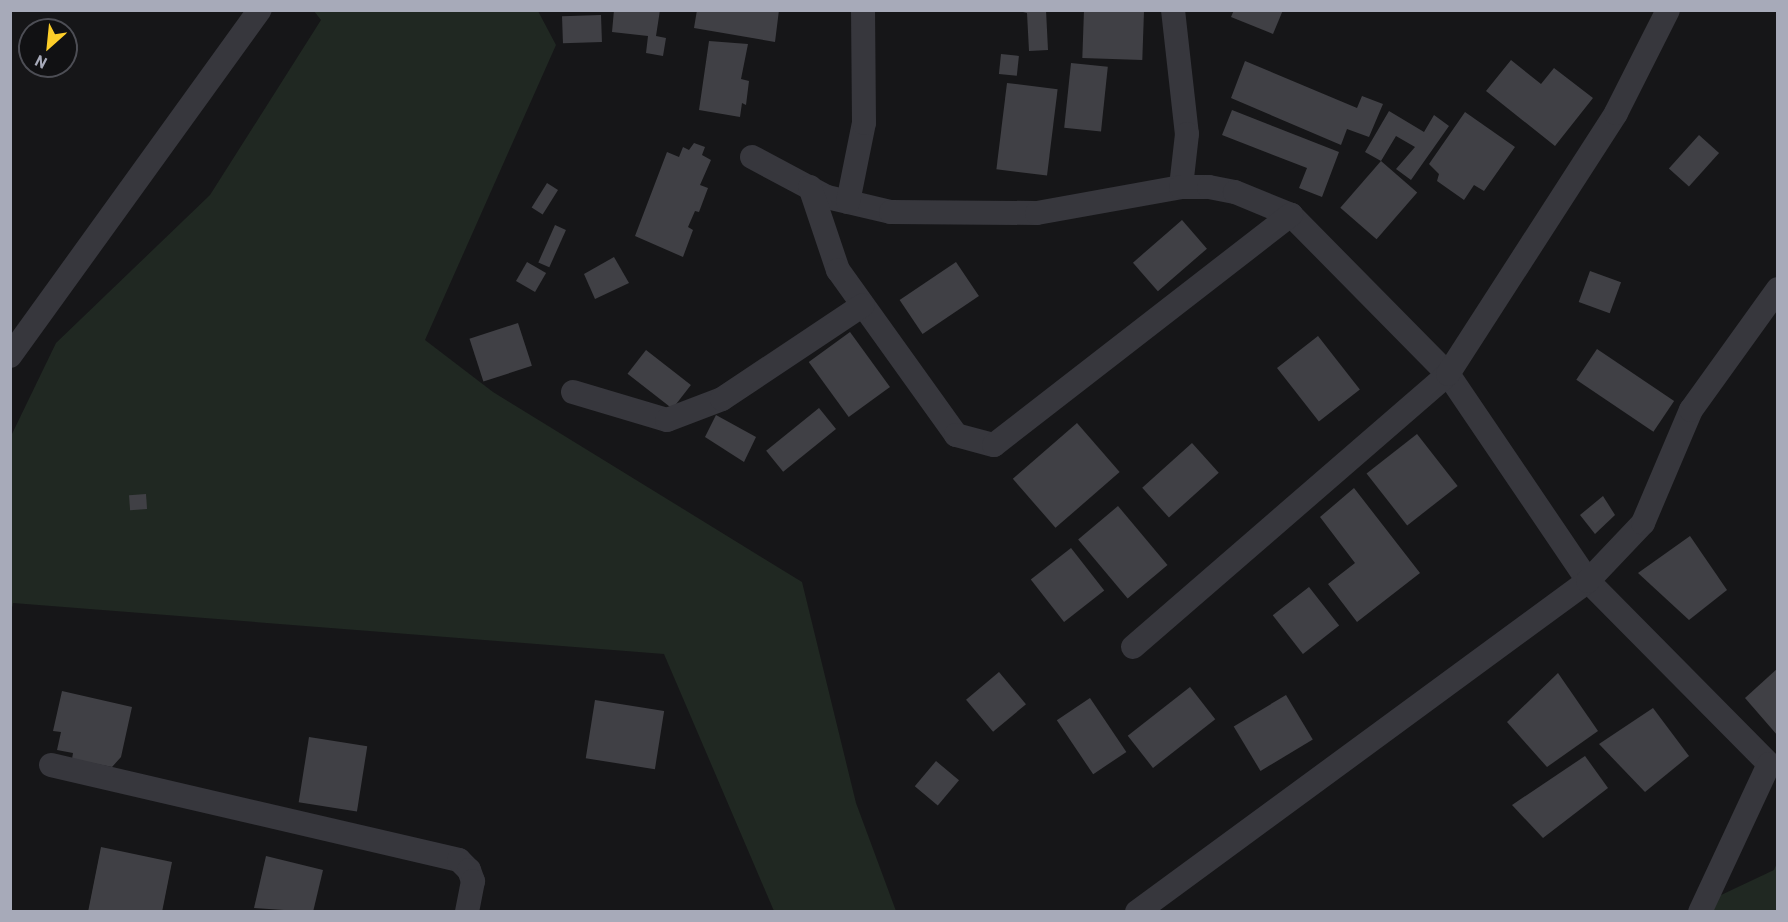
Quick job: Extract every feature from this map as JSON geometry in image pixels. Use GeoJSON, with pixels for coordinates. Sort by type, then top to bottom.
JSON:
{"type":"FeatureCollection","features":[{"type":"Feature","properties":{"kind":"street"},"geometry":{"type":"LineString","coordinates":[[10,356],[260,10]]}},
{"type":"Feature","properties":{"kind":"street"},"geometry":{"type":"LineString","coordinates":[[848,202],[864,123],[863,10]]}},
{"type":"Feature","properties":{"kind":"street"},"geometry":{"type":"LineString","coordinates":[[1173,10],[1187,134],[1181,187]]}},
{"type":"Feature","properties":{"kind":"street"},"geometry":{"type":"LineString","coordinates":[[1133,647],[1448,374],[1616,113],[1668,10]]}},
{"type":"Feature","properties":{"kind":"street"},"geometry":{"type":"LineString","coordinates":[[752,157],[810,187],[848,202],[891,212],[1037,213],[1181,187],[1235,192],[1291,215],[1448,374],[1588,581],[1769,764],[1700,912]]}},
{"type":"Feature","properties":{"kind":"street"},"geometry":{"type":"LineString","coordinates":[[810,187],[838,270],[956,435],[994,445],[1291,215]]}},
{"type":"Feature","properties":{"kind":"street"},"geometry":{"type":"LineString","coordinates":[[1137,912],[1588,581],[1643,523],[1691,410],[1778,289]]}},
{"type":"Feature","properties":{"kind":"street"},"geometry":{"type":"LineString","coordinates":[[573,392],[666,420],[722,399],[863,305]]}},
{"type":"Feature","properties":{"kind":"street"},"geometry":{"type":"LineString","coordinates":[[51,765],[449,856],[470,870],[473,880],[468,912]]}},
{"type":"Feature","properties":{"kind":"shaded area"},"geometry":{"type":"Polygon","coordinates":[[[314,11],[538,11],[556,45],[425,340],[493,392],[802,582],[856,803],[896,911],[774,911],[664,654],[13,603],[11,613],[11,436],[56,343],[210,195],[321,20],[314,11]]]}},
{"type":"Feature","properties":{"kind":"shaded area"},"geometry":{"type":"Polygon","coordinates":[[[1777,863],[1777,911],[1685,912],[1774,870],[1777,863]]]}},
{"type":"Feature","properties":{"kind":"building"},"geometry":{"type":"Polygon","coordinates":[[[614,10],[660,10],[656,36],[666,38],[663,56],[646,53],[648,36],[612,32],[614,10]]]}},
{"type":"Feature","properties":{"kind":"building"},"geometry":{"type":"Polygon","coordinates":[[[697,10],[779,10],[775,42],[694,28],[697,10]]]}},
{"type":"Feature","properties":{"kind":"building"},"geometry":{"type":"Polygon","coordinates":[[[1015,10],[1046,10],[1048,50],[1029,51],[1027,13],[1015,10]]]}},
{"type":"Feature","properties":{"kind":"building"},"geometry":{"type":"Polygon","coordinates":[[[1084,10],[1144,12],[1142,60],[1082,58],[1084,10]]]}},
{"type":"Feature","properties":{"kind":"building"},"geometry":{"type":"Polygon","coordinates":[[[1234,10],[1283,10],[1273,34],[1231,17],[1234,10]]]}},
{"type":"Feature","properties":{"kind":"building"},"geometry":{"type":"Polygon","coordinates":[[[601,15],[602,42],[563,43],[562,16],[601,15]]]}},
{"type":"Feature","properties":{"kind":"building"},"geometry":{"type":"Polygon","coordinates":[[[709,41],[748,44],[741,79],[749,81],[746,105],[742,103],[740,117],[699,110],[709,41]]]}},
{"type":"Feature","properties":{"kind":"building"},"geometry":{"type":"Polygon","coordinates":[[[1001,54],[1019,56],[1017,76],[999,74],[1001,54]]]}},
{"type":"Feature","properties":{"kind":"building"},"geometry":{"type":"Polygon","coordinates":[[[1511,60],[1541,84],[1554,68],[1593,98],[1555,146],[1486,91],[1511,60]]]}},
{"type":"Feature","properties":{"kind":"building"},"geometry":{"type":"Polygon","coordinates":[[[1245,61],[1357,108],[1362,96],[1383,104],[1369,137],[1347,129],[1341,145],[1231,98],[1245,61]]]}},
{"type":"Feature","properties":{"kind":"building"},"geometry":{"type":"Polygon","coordinates":[[[1071,63],[1108,67],[1101,132],[1064,128],[1071,63]]]}},
{"type":"Feature","properties":{"kind":"building"},"geometry":{"type":"Polygon","coordinates":[[[1007,83],[1058,89],[1047,176],[996,169],[1007,83]]]}},
{"type":"Feature","properties":{"kind":"building"},"geometry":{"type":"Polygon","coordinates":[[[1232,110],[1339,152],[1322,197],[1299,188],[1307,168],[1222,135],[1232,110]]]}},
{"type":"Feature","properties":{"kind":"building"},"geometry":{"type":"Polygon","coordinates":[[[1389,111],[1424,132],[1434,115],[1449,126],[1411,180],[1396,169],[1415,147],[1396,136],[1381,161],[1365,152],[1389,111]]]}},
{"type":"Feature","properties":{"kind":"building"},"geometry":{"type":"Polygon","coordinates":[[[1465,112],[1515,147],[1484,191],[1474,185],[1464,200],[1437,181],[1439,174],[1429,164],[1465,112]]]}},
{"type":"Feature","properties":{"kind":"building"},"geometry":{"type":"Polygon","coordinates":[[[1699,135],[1719,153],[1689,187],[1669,168],[1699,135]]]}},
{"type":"Feature","properties":{"kind":"building"},"geometry":{"type":"Polygon","coordinates":[[[694,143],[705,147],[702,155],[711,160],[700,185],[708,188],[699,212],[695,211],[688,227],[693,230],[683,257],[635,236],[667,152],[679,157],[683,147],[689,150],[694,143]]]}},
{"type":"Feature","properties":{"kind":"building"},"geometry":{"type":"Polygon","coordinates":[[[1381,161],[1417,192],[1377,239],[1340,208],[1381,161]]]}},
{"type":"Feature","properties":{"kind":"building"},"geometry":{"type":"Polygon","coordinates":[[[547,183],[558,190],[543,214],[532,208],[547,183]]]}},
{"type":"Feature","properties":{"kind":"building"},"geometry":{"type":"Polygon","coordinates":[[[1182,220],[1207,249],[1158,291],[1133,263],[1182,220]]]}},
{"type":"Feature","properties":{"kind":"building"},"geometry":{"type":"Polygon","coordinates":[[[555,225],[566,230],[549,267],[538,262],[555,225]]]}},
{"type":"Feature","properties":{"kind":"building"},"geometry":{"type":"Polygon","coordinates":[[[614,257],[629,283],[595,299],[584,274],[614,257]]]}},
{"type":"Feature","properties":{"kind":"building"},"geometry":{"type":"Polygon","coordinates":[[[527,262],[546,273],[535,292],[516,281],[527,262]]]}},
{"type":"Feature","properties":{"kind":"building"},"geometry":{"type":"Polygon","coordinates":[[[956,262],[979,296],[923,334],[900,300],[956,262]]]}},
{"type":"Feature","properties":{"kind":"building"},"geometry":{"type":"Polygon","coordinates":[[[1590,271],[1621,282],[1610,313],[1579,302],[1590,271]]]}},
{"type":"Feature","properties":{"kind":"building"},"geometry":{"type":"Polygon","coordinates":[[[518,323],[532,366],[483,382],[469,339],[518,323]]]}},
{"type":"Feature","properties":{"kind":"building"},"geometry":{"type":"Polygon","coordinates":[[[850,332],[890,387],[849,417],[809,362],[850,332]]]}},
{"type":"Feature","properties":{"kind":"building"},"geometry":{"type":"Polygon","coordinates":[[[1318,336],[1360,390],[1319,422],[1277,368],[1318,336]]]}},
{"type":"Feature","properties":{"kind":"building"},"geometry":{"type":"Polygon","coordinates":[[[1597,349],[1674,401],[1653,432],[1576,380],[1597,349]]]}},
{"type":"Feature","properties":{"kind":"building"},"geometry":{"type":"Polygon","coordinates":[[[646,350],[691,385],[672,409],[628,374],[646,350]]]}},
{"type":"Feature","properties":{"kind":"building"},"geometry":{"type":"Polygon","coordinates":[[[819,408],[836,429],[783,472],[766,451],[819,408]]]}},
{"type":"Feature","properties":{"kind":"building"},"geometry":{"type":"Polygon","coordinates":[[[716,415],[756,437],[744,462],[705,437],[716,415]]]}},
{"type":"Feature","properties":{"kind":"building"},"geometry":{"type":"Polygon","coordinates":[[[1077,423],[1120,472],[1055,528],[1013,479],[1077,423]]]}},
{"type":"Feature","properties":{"kind":"building"},"geometry":{"type":"Polygon","coordinates":[[[1417,434],[1458,486],[1407,525],[1367,473],[1417,434]]]}},
{"type":"Feature","properties":{"kind":"building"},"geometry":{"type":"Polygon","coordinates":[[[1192,443],[1219,473],[1169,518],[1142,488],[1192,443]]]}},
{"type":"Feature","properties":{"kind":"building"},"geometry":{"type":"Polygon","coordinates":[[[1354,488],[1420,573],[1357,622],[1328,584],[1355,563],[1320,517],[1354,488]]]}},
{"type":"Feature","properties":{"kind":"building"},"geometry":{"type":"Polygon","coordinates":[[[146,494],[147,509],[130,510],[129,495],[146,494]]]}},
{"type":"Feature","properties":{"kind":"building"},"geometry":{"type":"Polygon","coordinates":[[[1603,496],[1615,515],[1595,534],[1580,515],[1603,496]]]}},
{"type":"Feature","properties":{"kind":"building"},"geometry":{"type":"Polygon","coordinates":[[[1118,506],[1167,565],[1128,598],[1078,539],[1118,506]]]}},
{"type":"Feature","properties":{"kind":"building"},"geometry":{"type":"Polygon","coordinates":[[[1690,536],[1727,590],[1689,620],[1638,573],[1690,536]]]}},
{"type":"Feature","properties":{"kind":"building"},"geometry":{"type":"Polygon","coordinates":[[[1071,548],[1104,591],[1064,622],[1031,579],[1071,548]]]}},
{"type":"Feature","properties":{"kind":"building"},"geometry":{"type":"Polygon","coordinates":[[[1309,587],[1339,626],[1303,654],[1273,615],[1309,587]]]}},
{"type":"Feature","properties":{"kind":"building"},"geometry":{"type":"Polygon","coordinates":[[[1778,668],[1778,736],[1745,698],[1778,668]]]}},
{"type":"Feature","properties":{"kind":"building"},"geometry":{"type":"Polygon","coordinates":[[[999,672],[1026,704],[993,732],[966,700],[999,672]]]}},
{"type":"Feature","properties":{"kind":"building"},"geometry":{"type":"Polygon","coordinates":[[[1558,673],[1598,731],[1547,767],[1507,722],[1558,673]]]}},
{"type":"Feature","properties":{"kind":"building"},"geometry":{"type":"Polygon","coordinates":[[[1190,687],[1215,719],[1153,768],[1128,736],[1190,687]]]}},
{"type":"Feature","properties":{"kind":"building"},"geometry":{"type":"Polygon","coordinates":[[[62,691],[132,707],[121,757],[112,767],[72,759],[73,753],[57,750],[61,732],[53,731],[62,691]]]}},
{"type":"Feature","properties":{"kind":"building"},"geometry":{"type":"Polygon","coordinates":[[[1286,695],[1313,740],[1260,771],[1234,726],[1286,695]]]}},
{"type":"Feature","properties":{"kind":"building"},"geometry":{"type":"Polygon","coordinates":[[[1090,698],[1126,752],[1093,774],[1057,720],[1090,698]]]}},
{"type":"Feature","properties":{"kind":"building"},"geometry":{"type":"Polygon","coordinates":[[[595,700],[664,711],[655,769],[586,758],[595,700]]]}},
{"type":"Feature","properties":{"kind":"building"},"geometry":{"type":"Polygon","coordinates":[[[1653,708],[1689,756],[1645,792],[1599,744],[1653,708]]]}},
{"type":"Feature","properties":{"kind":"building"},"geometry":{"type":"Polygon","coordinates":[[[309,737],[367,746],[357,811],[299,802],[309,737]]]}},
{"type":"Feature","properties":{"kind":"building"},"geometry":{"type":"Polygon","coordinates":[[[1585,756],[1608,788],[1543,838],[1512,805],[1585,756]]]}},
{"type":"Feature","properties":{"kind":"building"},"geometry":{"type":"Polygon","coordinates":[[[936,761],[959,780],[938,806],[915,786],[936,761]]]}},
{"type":"Feature","properties":{"kind":"building"},"geometry":{"type":"Polygon","coordinates":[[[101,847],[172,862],[162,912],[88,912],[101,847]]]}},
{"type":"Feature","properties":{"kind":"building"},"geometry":{"type":"Polygon","coordinates":[[[266,856],[323,870],[313,912],[254,908],[266,856]]]}}]}
